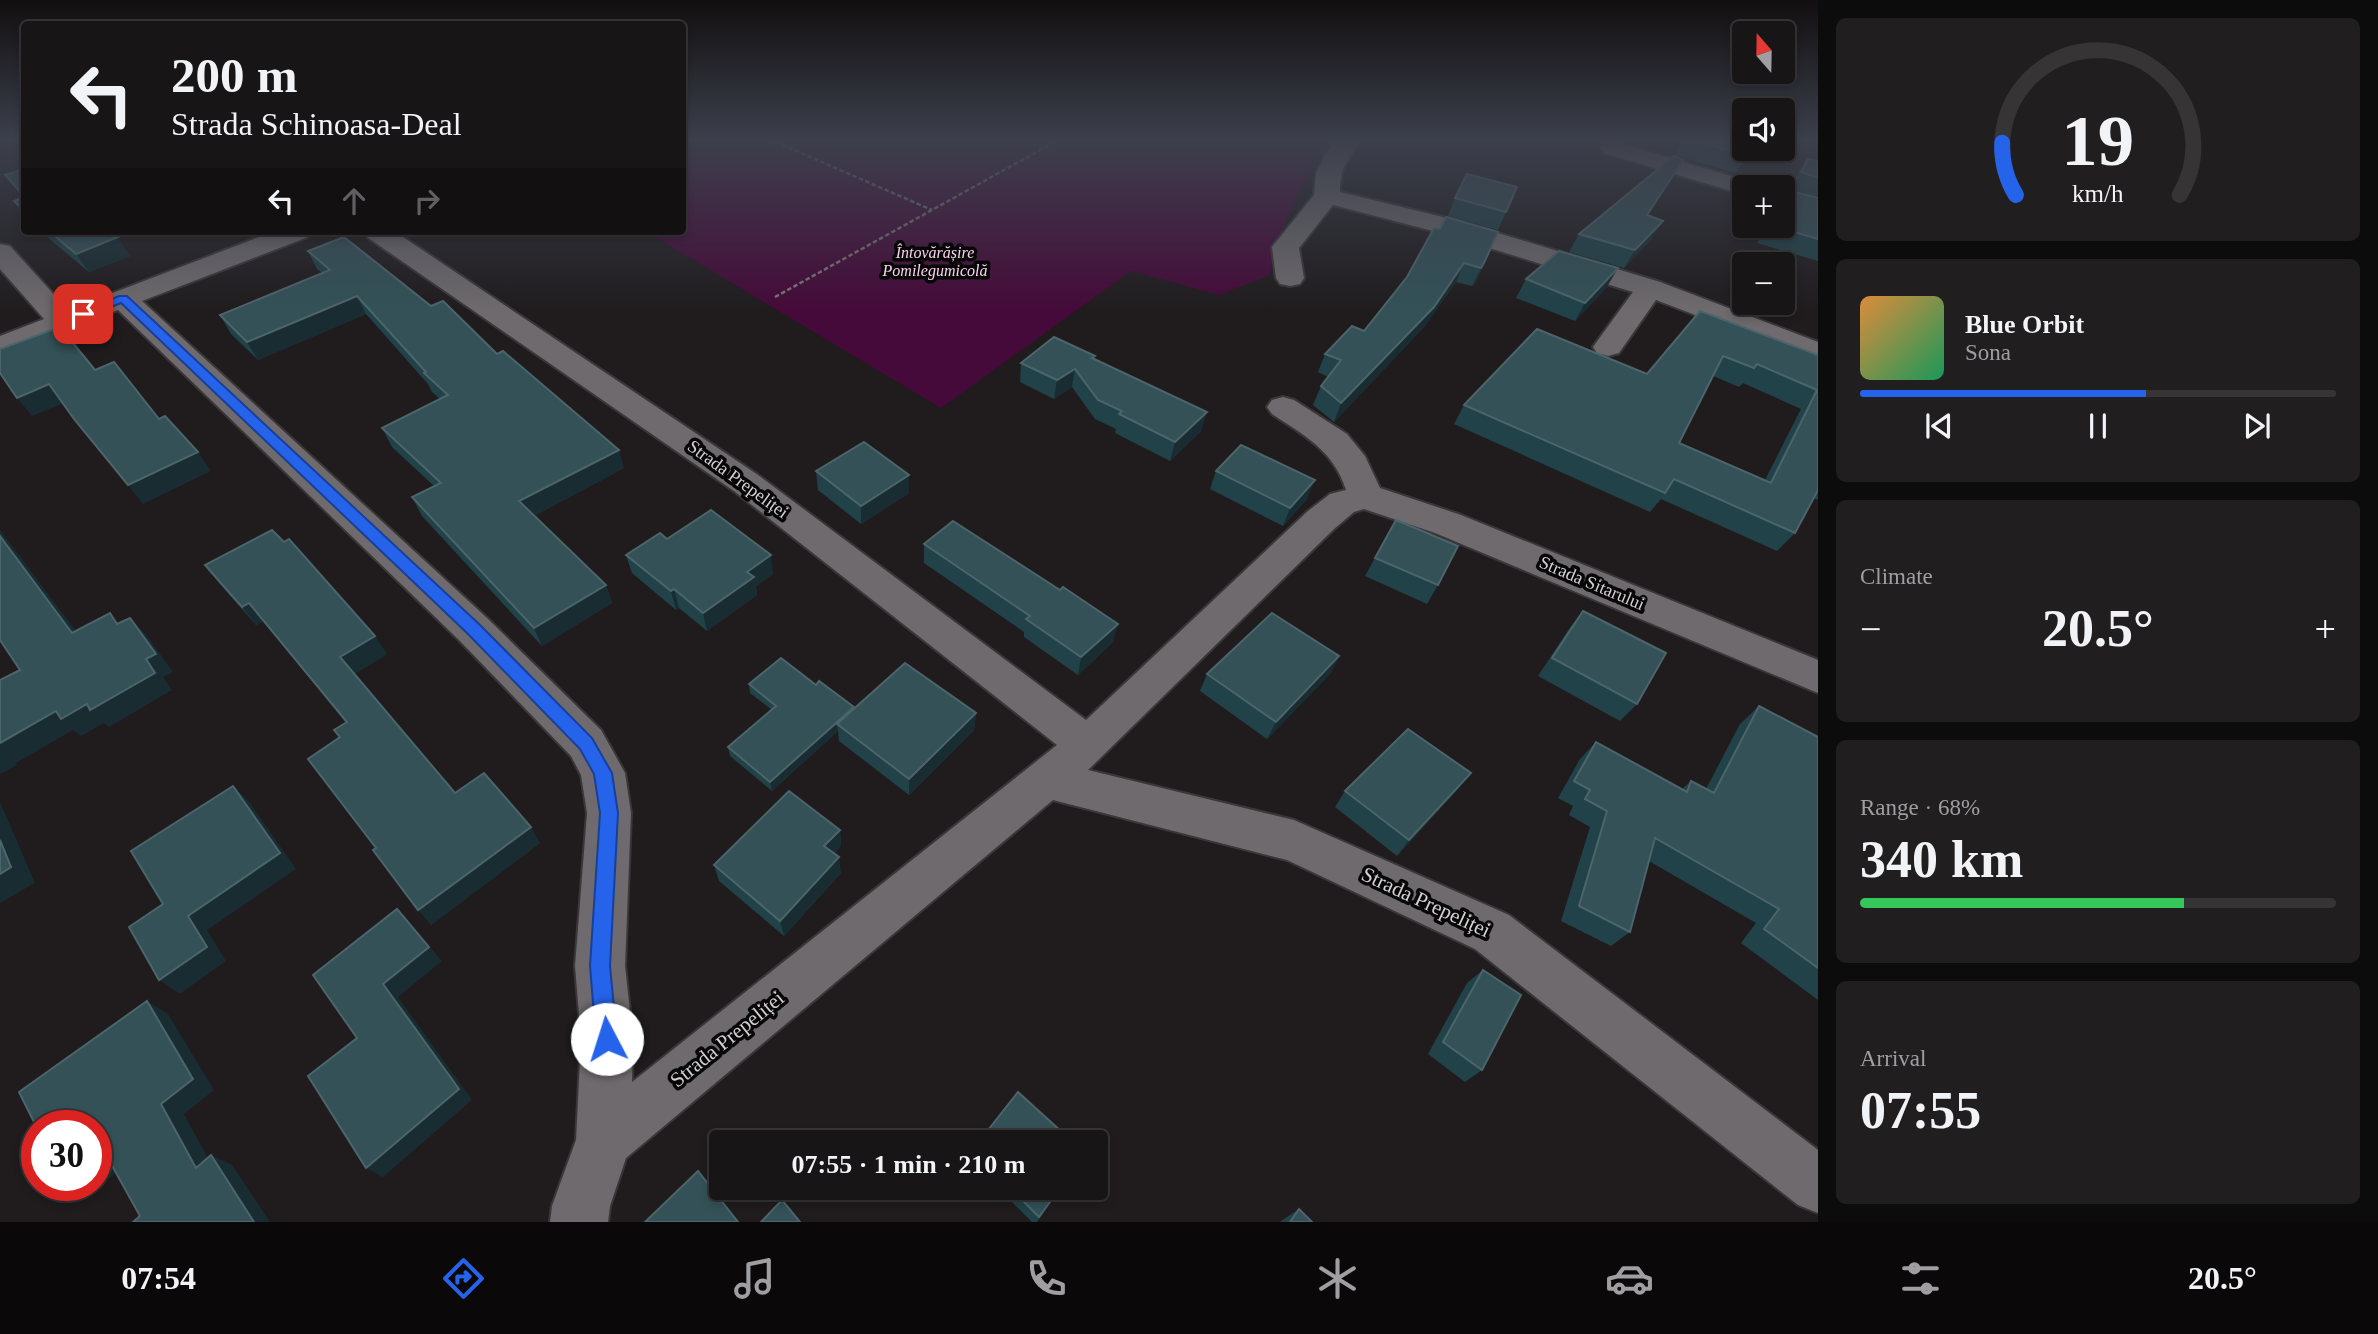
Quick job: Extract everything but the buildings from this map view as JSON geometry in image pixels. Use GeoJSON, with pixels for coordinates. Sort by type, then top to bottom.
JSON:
{"type":"FeatureCollection","features":[{"type":"Feature","properties":{"kind":"street"},"geometry":{"type":"LineString","coordinates":[[1290,278],[1285,247],[1327,196]]}},
{"type":"Feature","properties":{"kind":"street"},"geometry":{"type":"LineString","coordinates":[[1327,196],[1446,226],[1650,288],[1818,353]]}},
{"type":"Feature","properties":{"kind":"street"},"geometry":{"type":"LineString","coordinates":[[0,346],[289,235]]}},
{"type":"Feature","properties":{"kind":"street","name":"Strada Prepeliței"},"geometry":{"type":"LineString","coordinates":[[382,235],[746,483],[1088,745]]}},
{"type":"Feature","properties":{"kind":"street"},"geometry":{"type":"LineString","coordinates":[[0,252],[63,322]]}},
{"type":"Feature","properties":{"kind":"street"},"geometry":{"type":"LineString","coordinates":[[1608,347],[1650,288]]}},
{"type":"Feature","properties":{"kind":"street"},"geometry":{"type":"LineString","coordinates":[[123,299],[464,620],[586,743],[603,773],[609,813],[600,966],[607,1039],[604,1140],[580,1206],[579,1222]]}},
{"type":"Feature","properties":{"kind":"street"},"geometry":{"type":"LineString","coordinates":[[1283,407],[1337,442],[1359,472],[1365,496]]}},
{"type":"Feature","properties":{"kind":"street","name":"Strada Prepeliței"},"geometry":{"type":"LineString","coordinates":[[604,1140],[1088,745],[1321,520],[1342,503],[1365,496]]}},
{"type":"Feature","properties":{"kind":"street","name":"Strada Sitarului"},"geometry":{"type":"LineString","coordinates":[[1365,496],[1448,524],[1818,677]]}},
{"type":"Feature","properties":{"kind":"street","name":"Strada Prepeliței"},"geometry":{"type":"LineString","coordinates":[[1046,779],[1294,841],[1492,932],[1818,1185]]}},
{"type":"Feature","properties":{"kind":"path"},"geometry":{"type":"LineString","coordinates":[[901,196],[933,210]]}},
{"type":"Feature","properties":{"kind":"path"},"geometry":{"type":"LineString","coordinates":[[775,297],[958,196]]}},
{"type":"Feature","properties":{"kind":"green space","name":"Întovărășire Pomilegumicolă"},"geometry":{"type":"Polygon","coordinates":[[[686,196],[1297,196],[1286,221],[1270,275],[1219,295],[1131,271],[941,408],[652,235],[686,235],[686,196]]]}},
{"type":"Feature","properties":{"kind":"route"},"geometry":{"type":"LineString","coordinates":[[83,314],[123,299],[473,629],[586,743],[603,773],[609,813],[600,966],[607,1039]]}}]}
